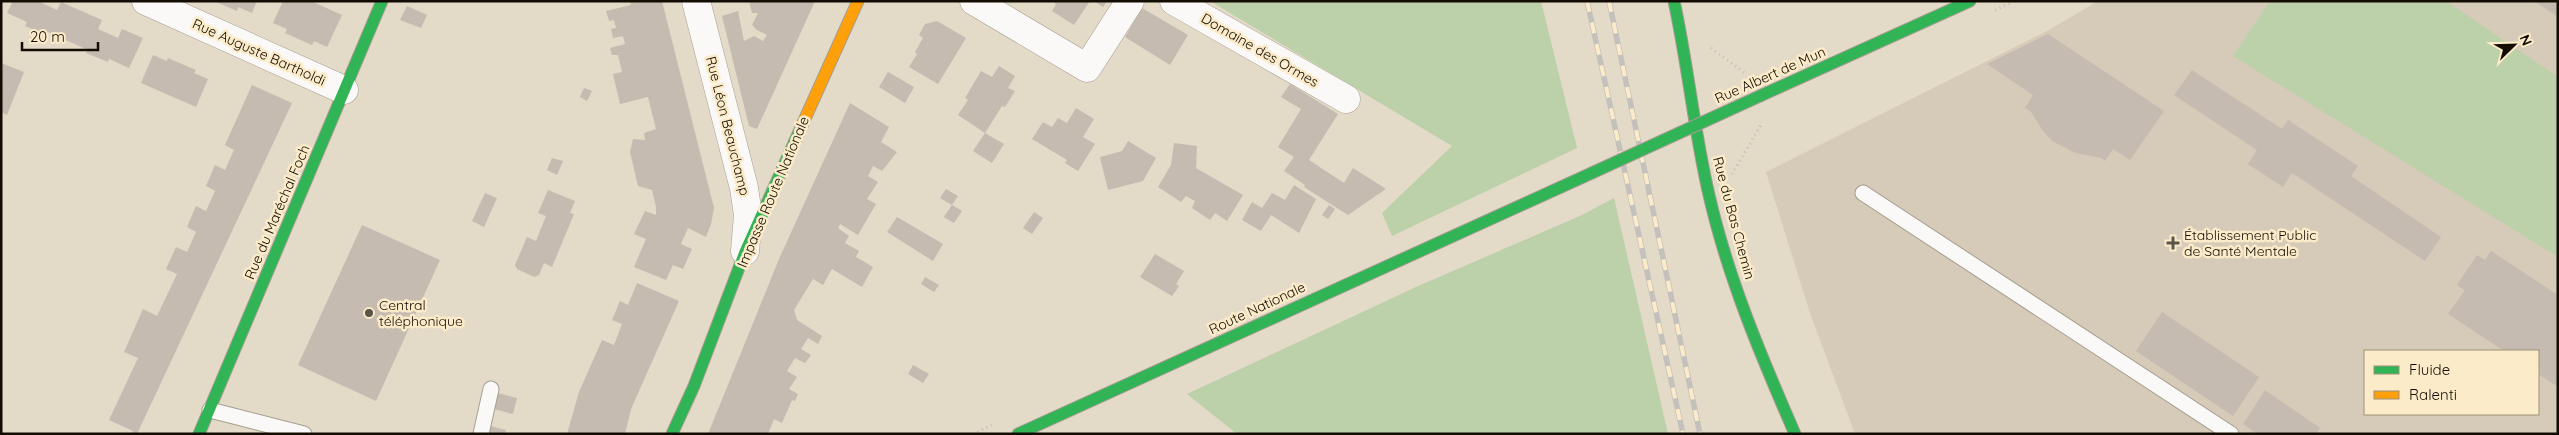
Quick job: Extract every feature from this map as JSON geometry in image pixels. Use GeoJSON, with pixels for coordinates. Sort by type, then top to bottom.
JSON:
{"type":"FeatureCollection","features":[{"type":"Feature","properties":{"kind":"street","name":"Rue Auguste Bartholdi"},"geometry":{"type":"LineString","coordinates":[[146,1],[344,90]]}},
{"type":"Feature","properties":{"kind":"street","name":"Rue du Maréchal Foch"},"geometry":{"type":"LineString","coordinates":[[200,434],[382,1]]}},
{"type":"Feature","properties":{"kind":"street","name":"Rue Léon Beauchamp"},"geometry":{"type":"LineString","coordinates":[[696,1],[744,188],[748,214],[745,252]]}},
{"type":"Feature","properties":{"kind":"street","name":"Impasse Route Nationale"},"geometry":{"type":"LineString","coordinates":[[672,434],[694,386],[745,252],[858,1]]}},
{"type":"Feature","properties":{"kind":"street"},"geometry":{"type":"LineString","coordinates":[[974,1],[1087,68],[1130,1]]}},
{"type":"Feature","properties":{"kind":"street","name":"Domaine des Ormes"},"geometry":{"type":"LineString","coordinates":[[1174,1],[1346,100]]}},
{"type":"Feature","properties":{"kind":"street","name":"Rue du Bas Chemin"},"geometry":{"type":"LineString","coordinates":[[1674,1],[1709,195],[1720,236],[1759,352],[1795,434]]}},
{"type":"Feature","properties":{"kind":"street","name":"Rue Albert de Mun"},"geometry":{"type":"LineString","coordinates":[[1509,210],[1970,1]]}},
{"type":"Feature","properties":{"kind":"street","name":"Route Nationale"},"geometry":{"type":"LineString","coordinates":[[1018,434],[1509,210]]}},
{"type":"Feature","properties":{"kind":"street","name":"Impasse Route Nationale"},"geometry":{"type":"LineString","coordinates":[[685,434],[694,386]]}},
{"type":"Feature","properties":{"kind":"lane"},"geometry":{"type":"LineString","coordinates":[[1863,194],[2231,434]]}},
{"type":"Feature","properties":{"kind":"lane"},"geometry":{"type":"LineString","coordinates":[[481,434],[491,389]]}},
{"type":"Feature","properties":{"kind":"lane"},"geometry":{"type":"LineString","coordinates":[[210,410],[304,434]]}},
{"type":"Feature","properties":{"kind":"path"},"geometry":{"type":"LineString","coordinates":[[1704,42],[1748,75]]}},
{"type":"Feature","properties":{"kind":"path"},"geometry":{"type":"LineString","coordinates":[[1730,178],[1763,122]]}},
{"type":"Feature","properties":{"kind":"shaded area","name":"Établissement Public de Santé Mentale"},"geometry":{"type":"Polygon","coordinates":[[[2098,1],[2558,1],[2558,434],[1855,434],[1810,313],[1766,172],[2049,30],[2098,1]]]}},
{"type":"Feature","properties":{"kind":"green space"},"geometry":{"type":"Polygon","coordinates":[[[1210,1],[1541,1],[1577,148],[1392,236],[1382,213],[1452,146],[1210,1]]]}},
{"type":"Feature","properties":{"kind":"green space"},"geometry":{"type":"Polygon","coordinates":[[[2270,1],[2446,1],[2558,77],[2558,257],[2233,56],[2270,1]]]}},
{"type":"Feature","properties":{"kind":"green space"},"geometry":{"type":"Polygon","coordinates":[[[1614,198],[1668,434],[1237,434],[1187,394],[1416,287],[1582,215],[1614,198]]]}},
{"type":"Feature","properties":{"kind":"building"},"geometry":{"type":"Polygon","coordinates":[[[13,1],[38,1],[57,10],[61,2],[102,20],[98,29],[118,38],[122,29],[143,38],[129,68],[109,59],[108,62],[86,53],[88,50],[48,32],[47,35],[25,26],[27,22],[7,13],[13,1]]]}},
{"type":"Feature","properties":{"kind":"building"},"geometry":{"type":"Polygon","coordinates":[[[214,1],[257,1],[252,13],[238,7],[237,11],[214,1]]]}},
{"type":"Feature","properties":{"kind":"building"},"geometry":{"type":"Polygon","coordinates":[[[283,1],[311,1],[342,15],[327,47],[314,41],[312,45],[285,33],[287,29],[273,23],[283,1]]]}},
{"type":"Feature","properties":{"kind":"building"},"geometry":{"type":"Polygon","coordinates":[[[630,1],[662,1],[714,208],[706,237],[688,228],[681,244],[692,249],[683,269],[673,265],[666,280],[634,267],[646,239],[634,234],[645,211],[656,215],[656,207],[652,190],[638,186],[630,152],[633,139],[645,140],[644,133],[656,129],[648,97],[620,104],[613,74],[622,72],[618,55],[612,55],[610,48],[625,44],[623,36],[613,38],[611,29],[616,28],[614,20],[609,21],[606,11],[631,5],[630,1]]]}},
{"type":"Feature","properties":{"kind":"building"},"geometry":{"type":"Polygon","coordinates":[[[749,1],[815,1],[757,129],[749,126],[722,16],[738,11],[744,41],[754,36],[763,41],[767,35],[752,25],[758,13],[752,13],[749,1]]]}},
{"type":"Feature","properties":{"kind":"building"},"geometry":{"type":"Polygon","coordinates":[[[1051,1],[1090,1],[1074,25],[1052,11],[1056,4],[1051,1]]]}},
{"type":"Feature","properties":{"kind":"building"},"geometry":{"type":"Polygon","coordinates":[[[1094,1],[1107,1],[1103,7],[1094,1]]]}},
{"type":"Feature","properties":{"kind":"building"},"geometry":{"type":"Polygon","coordinates":[[[2534,1],[2558,1],[2558,17],[2534,1]]]}},
{"type":"Feature","properties":{"kind":"building"},"geometry":{"type":"Polygon","coordinates":[[[407,6],[427,15],[421,28],[400,20],[407,6]]]}},
{"type":"Feature","properties":{"kind":"building"},"geometry":{"type":"Polygon","coordinates":[[[1142,8],[1188,35],[1170,65],[1125,37],[1142,8]]]}},
{"type":"Feature","properties":{"kind":"building"},"geometry":{"type":"Polygon","coordinates":[[[937,21],[966,38],[938,84],[909,67],[917,54],[915,52],[923,38],[919,35],[925,24],[937,21]]]}},
{"type":"Feature","properties":{"kind":"building"},"geometry":{"type":"Polygon","coordinates":[[[2048,34],[2164,111],[2130,160],[2113,149],[2105,161],[2101,158],[2076,153],[2052,141],[2031,112],[2025,108],[2033,95],[1987,64],[2048,34]]]}},
{"type":"Feature","properties":{"kind":"building"},"geometry":{"type":"Polygon","coordinates":[[[153,55],[167,61],[168,58],[196,70],[194,73],[208,79],[196,107],[141,83],[153,55]]]}},
{"type":"Feature","properties":{"kind":"building"},"geometry":{"type":"Polygon","coordinates":[[[1,63],[24,72],[7,115],[1,112],[1,63]]]}},
{"type":"Feature","properties":{"kind":"building"},"geometry":{"type":"Polygon","coordinates":[[[999,66],[1015,76],[1008,88],[1015,91],[1005,107],[1002,106],[985,133],[958,115],[968,100],[965,98],[981,71],[992,77],[999,66]]]}},
{"type":"Feature","properties":{"kind":"building"},"geometry":{"type":"Polygon","coordinates":[[[2192,70],[2282,129],[2288,120],[2358,166],[2351,176],[2441,237],[2425,261],[2292,173],[2283,187],[2248,164],[2257,150],[2174,95],[2192,70]]]}},
{"type":"Feature","properties":{"kind":"building"},"geometry":{"type":"Polygon","coordinates":[[[888,72],[914,87],[905,103],[879,87],[888,72]]]}},
{"type":"Feature","properties":{"kind":"building"},"geometry":{"type":"Polygon","coordinates":[[[1290,84],[1338,114],[1309,160],[1344,183],[1353,168],[1386,189],[1348,215],[1304,187],[1305,185],[1284,171],[1294,157],[1278,147],[1301,109],[1281,97],[1290,84]]]}},
{"type":"Feature","properties":{"kind":"building"},"geometry":{"type":"Polygon","coordinates":[[[252,85],[292,103],[137,434],[132,434],[133,431],[109,420],[138,358],[124,352],[143,309],[157,316],[177,274],[166,269],[176,247],[187,252],[196,232],[187,227],[196,206],[206,211],[215,191],[206,186],[215,165],[225,170],[234,150],[225,145],[252,85]]]}},
{"type":"Feature","properties":{"kind":"building"},"geometry":{"type":"Polygon","coordinates":[[[584,88],[592,91],[587,101],[580,97],[584,88]]]}},
{"type":"Feature","properties":{"kind":"building"},"geometry":{"type":"Polygon","coordinates":[[[850,103],[889,127],[881,142],[897,152],[882,171],[873,166],[868,176],[878,182],[867,199],[876,204],[858,235],[840,224],[838,228],[849,236],[845,243],[859,251],[856,257],[873,267],[862,287],[832,269],[823,285],[813,279],[794,310],[797,320],[822,336],[818,344],[808,338],[801,349],[811,355],[805,363],[795,358],[787,371],[797,377],[789,389],[798,394],[795,401],[792,400],[782,423],[774,419],[768,434],[708,434],[779,259],[850,103]]]}},
{"type":"Feature","properties":{"kind":"building"},"geometry":{"type":"Polygon","coordinates":[[[1076,108],[1094,119],[1083,137],[1095,144],[1078,171],[1065,163],[1067,160],[1032,139],[1043,122],[1052,127],[1058,118],[1067,123],[1076,108]]]}},
{"type":"Feature","properties":{"kind":"building"},"geometry":{"type":"Polygon","coordinates":[[[985,133],[1004,144],[992,163],[973,151],[985,133]]]}},
{"type":"Feature","properties":{"kind":"building"},"geometry":{"type":"Polygon","coordinates":[[[1128,141],[1156,158],[1143,181],[1108,190],[1100,157],[1122,151],[1128,141]]]}},
{"type":"Feature","properties":{"kind":"building"},"geometry":{"type":"Polygon","coordinates":[[[1174,143],[1197,146],[1196,168],[1243,195],[1227,221],[1215,213],[1210,220],[1192,208],[1195,201],[1186,196],[1181,202],[1158,187],[1171,165],[1174,143]]]}},
{"type":"Feature","properties":{"kind":"building"},"geometry":{"type":"Polygon","coordinates":[[[552,158],[563,161],[557,175],[547,170],[552,158]]]}},
{"type":"Feature","properties":{"kind":"building"},"geometry":{"type":"Polygon","coordinates":[[[1294,185],[1316,199],[1299,233],[1271,215],[1261,231],[1242,220],[1252,202],[1262,208],[1272,193],[1285,200],[1294,185]]]}},
{"type":"Feature","properties":{"kind":"building"},"geometry":{"type":"Polygon","coordinates":[[[946,189],[958,196],[952,205],[940,198],[946,189]]]}},
{"type":"Feature","properties":{"kind":"building"},"geometry":{"type":"Polygon","coordinates":[[[548,190],[575,201],[570,213],[574,214],[552,267],[544,263],[539,275],[534,277],[517,269],[515,265],[527,237],[536,241],[546,216],[538,213],[548,190]]]}},
{"type":"Feature","properties":{"kind":"building"},"geometry":{"type":"Polygon","coordinates":[[[485,193],[497,198],[484,227],[472,221],[485,193]]]}},
{"type":"Feature","properties":{"kind":"building"},"geometry":{"type":"Polygon","coordinates":[[[952,205],[962,211],[954,223],[944,217],[952,205]]]}},
{"type":"Feature","properties":{"kind":"building"},"geometry":{"type":"Polygon","coordinates":[[[1329,205],[1335,209],[1328,219],[1322,215],[1329,205]]]}},
{"type":"Feature","properties":{"kind":"building"},"geometry":{"type":"Polygon","coordinates":[[[1034,212],[1043,218],[1032,234],[1023,228],[1034,212]]]}},
{"type":"Feature","properties":{"kind":"building"},"geometry":{"type":"Polygon","coordinates":[[[897,217],[943,244],[933,261],[887,232],[897,217]]]}},
{"type":"Feature","properties":{"kind":"building","name":"Central téléphonique"},"geometry":{"type":"Polygon","coordinates":[[[362,225],[440,260],[376,401],[298,365],[362,225]]]}},
{"type":"Feature","properties":{"kind":"building"},"geometry":{"type":"Polygon","coordinates":[[[2491,251],[2558,295],[2558,387],[2539,375],[2539,350],[2502,350],[2448,314],[2465,290],[2457,285],[2477,255],[2485,260],[2491,251]]]}},
{"type":"Feature","properties":{"kind":"building"},"geometry":{"type":"Polygon","coordinates":[[[1155,254],[1184,271],[1176,284],[1179,286],[1172,296],[1140,277],[1155,254]]]}},
{"type":"Feature","properties":{"kind":"building"},"geometry":{"type":"Polygon","coordinates":[[[925,277],[939,285],[934,292],[921,284],[925,277]]]}},
{"type":"Feature","properties":{"kind":"building"},"geometry":{"type":"Polygon","coordinates":[[[637,283],[679,301],[631,409],[625,434],[567,434],[579,392],[602,340],[614,345],[622,324],[612,320],[620,301],[628,305],[637,283]]]}},
{"type":"Feature","properties":{"kind":"building"},"geometry":{"type":"Polygon","coordinates":[[[2162,312],[2259,377],[2233,416],[2136,351],[2162,312]]]}},
{"type":"Feature","properties":{"kind":"building"},"geometry":{"type":"Polygon","coordinates":[[[913,365],[929,374],[923,383],[908,374],[913,365]]]}},
{"type":"Feature","properties":{"kind":"building"},"geometry":{"type":"Polygon","coordinates":[[[2265,390],[2320,428],[2316,434],[2257,434],[2243,424],[2265,390]]]}},
{"type":"Feature","properties":{"kind":"building"},"geometry":{"type":"Polygon","coordinates":[[[494,392],[517,398],[513,414],[490,408],[494,392]]]}},
{"type":"Feature","properties":{"kind":"building"},"geometry":{"type":"Polygon","coordinates":[[[486,425],[506,430],[505,434],[484,434],[486,425]]]}},
{"type":"Feature","properties":{"kind":"railway"},"geometry":{"type":"LineString","coordinates":[[1587,1],[1683,434]]}},
{"type":"Feature","properties":{"kind":"railway"},"geometry":{"type":"LineString","coordinates":[[1609,1],[1700,434]]}},
{"type":"Feature","properties":{"kind":"traffic: fast"},"geometry":{"type":"LineString","coordinates":[[199,434],[382,1]]}},
{"type":"Feature","properties":{"kind":"traffic: fast"},"geometry":{"type":"LineString","coordinates":[[1674,1],[1704,171],[1717,226],[1746,316],[1795,434]]}},
{"type":"Feature","properties":{"kind":"traffic: fast"},"geometry":{"type":"LineString","coordinates":[[1762,95],[1970,1]]}},
{"type":"Feature","properties":{"kind":"traffic: fast"},"geometry":{"type":"LineString","coordinates":[[1583,177],[1762,95]]}},
{"type":"Feature","properties":{"kind":"traffic: fast"},"geometry":{"type":"LineString","coordinates":[[672,434],[694,386],[745,252],[803,123]]}},
{"type":"Feature","properties":{"kind":"traffic: fast"},"geometry":{"type":"LineString","coordinates":[[1018,434],[1583,177]]}},
{"type":"Feature","properties":{"kind":"traffic: slow"},"geometry":{"type":"LineString","coordinates":[[803,123],[858,1]]}},
{"type":"Feature","properties":{"kind":"place","name":"Établissement Public de Santé Mentale"},"geometry":{"type":"Point","coordinates":[2173,243]}},
{"type":"Feature","properties":{"kind":"place","name":"Central téléphonique"},"geometry":{"type":"Point","coordinates":[369,313]}}]}
